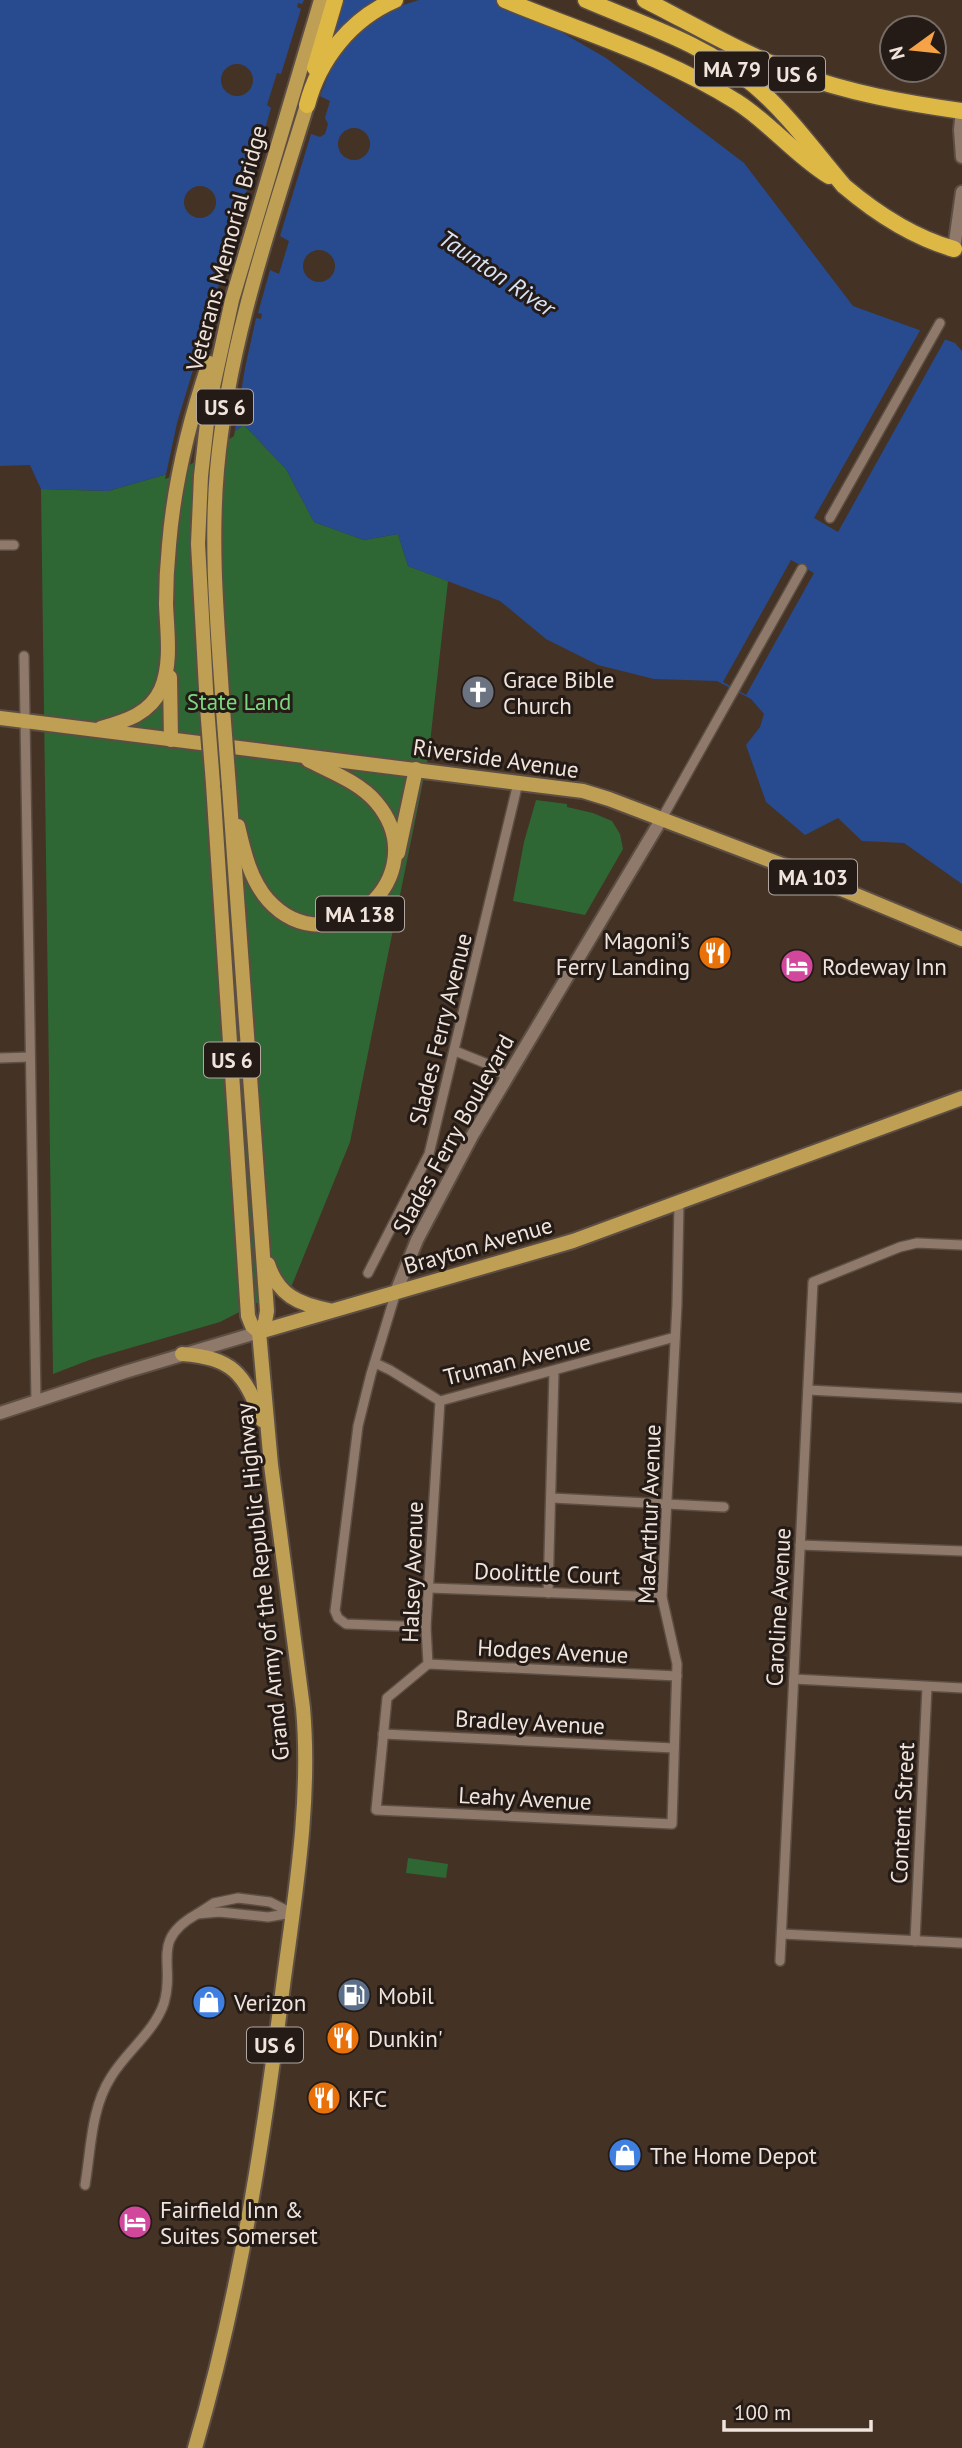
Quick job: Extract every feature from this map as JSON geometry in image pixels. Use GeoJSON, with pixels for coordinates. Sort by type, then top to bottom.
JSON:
{"type":"FeatureCollection","features":[{"type":"Feature","properties":{"kind":"highway"},"geometry":{"type":"LineString","coordinates":[[307,105],[335,0]]}},
{"type":"Feature","properties":{"kind":"highway","name":"US 6"},"geometry":{"type":"LineString","coordinates":[[307,105],[318,75],[342,38],[369,14],[395,0]]}},
{"type":"Feature","properties":{"kind":"highway","name":"US 6"},"geometry":{"type":"LineString","coordinates":[[505,0],[675,69],[713,88],[759,118],[812,166],[891,221],[926,239],[954,249]]}},
{"type":"Feature","properties":{"kind":"highway","name":"MA 79"},"geometry":{"type":"LineString","coordinates":[[586,0],[684,41],[736,72],[778,109],[844,186]]}},
{"type":"Feature","properties":{"kind":"highway","name":"US 6"},"geometry":{"type":"LineString","coordinates":[[645,0],[751,54],[795,73],[888,100],[962,110]]}},
{"type":"Feature","properties":{"kind":"main road","name":"Veterans Memorial Bridge"},"geometry":{"type":"LineString","coordinates":[[259,1332],[252,1326],[248,1316],[198,554],[200,485],[209,405],[219,352],[242,265],[321,0]]}},
{"type":"Feature","properties":{"kind":"main road","name":"Veterans Memorial Bridge"},"geometry":{"type":"LineString","coordinates":[[229,787],[214,554],[217,471],[232,365],[249,296],[307,105]]}},
{"type":"Feature","properties":{"kind":"main road"},"geometry":{"type":"LineString","coordinates":[[962,110],[962,157]]}},
{"type":"Feature","properties":{"kind":"main road"},"geometry":{"type":"LineString","coordinates":[[954,249],[962,192]]}},
{"type":"Feature","properties":{"kind":"main road","name":"MA 138"},"geometry":{"type":"LineString","coordinates":[[92,730],[134,717],[151,704],[164,681],[168,555],[175,496],[188,435],[242,265]]}},
{"type":"Feature","properties":{"kind":"main road"},"geometry":{"type":"LineString","coordinates":[[167,637],[171,740]]}},
{"type":"Feature","properties":{"kind":"main road","name":"Riverside Avenue"},"geometry":{"type":"LineString","coordinates":[[0,718],[583,791],[798,871],[962,939]]}},
{"type":"Feature","properties":{"kind":"main road","name":"MA 138"},"geometry":{"type":"LineString","coordinates":[[229,787],[243,848],[252,873],[269,901],[288,915],[306,922],[324,924],[351,918],[375,901],[386,887],[393,869],[392,835],[387,817],[363,790],[298,755]]}},
{"type":"Feature","properties":{"kind":"main road"},"geometry":{"type":"LineString","coordinates":[[393,869],[416,769]]}},
{"type":"Feature","properties":{"kind":"main road","name":"US 6"},"geometry":{"type":"LineString","coordinates":[[229,787],[267,1311],[259,1332]]}},
{"type":"Feature","properties":{"kind":"main road","name":"Slades Ferry Boulevard"},"geometry":{"type":"LineString","coordinates":[[396,1292],[417,1240],[446,1182],[661,820]]}},
{"type":"Feature","properties":{"kind":"main road","name":"Brayton Avenue"},"geometry":{"type":"LineString","coordinates":[[0,1413],[182,1354],[573,1241],[962,1098]]}},
{"type":"Feature","properties":{"kind":"main road"},"geometry":{"type":"LineString","coordinates":[[262,1242],[271,1271],[284,1293],[299,1303],[333,1310]]}},
{"type":"Feature","properties":{"kind":"main road","name":"Grand Army of the Republic Highway"},"geometry":{"type":"LineString","coordinates":[[195,2448],[237,2283],[257,2178],[302,1830],[305,1738],[299,1668],[269,1439],[259,1332]]}},
{"type":"Feature","properties":{"kind":"main road"},"geometry":{"type":"LineString","coordinates":[[182,1354],[219,1360],[237,1373],[254,1399],[269,1439]]}},
{"type":"Feature","properties":{"kind":"street"},"geometry":{"type":"LineString","coordinates":[[830,518],[940,323]]}},
{"type":"Feature","properties":{"kind":"street"},"geometry":{"type":"LineString","coordinates":[[0,545],[14,545]]}},
{"type":"Feature","properties":{"kind":"street"},"geometry":{"type":"LineString","coordinates":[[661,820],[802,569]]}},
{"type":"Feature","properties":{"kind":"street"},"geometry":{"type":"LineString","coordinates":[[24,656],[36,1401]]}},
{"type":"Feature","properties":{"kind":"street","name":"Slades Ferry Avenue"},"geometry":{"type":"LineString","coordinates":[[368,1273],[429,1154],[519,783]]}},
{"type":"Feature","properties":{"kind":"street"},"geometry":{"type":"LineString","coordinates":[[455,1051],[490,1065],[507,1077]]}},
{"type":"Feature","properties":{"kind":"street"},"geometry":{"type":"LineString","coordinates":[[0,1058],[30,1057]]}},
{"type":"Feature","properties":{"kind":"street","name":"MacArthur Avenue"},"geometry":{"type":"LineString","coordinates":[[672,1824],[677,1676],[662,1597],[679,1203]]}},
{"type":"Feature","properties":{"kind":"street","name":"Caroline Avenue"},"geometry":{"type":"LineString","coordinates":[[780,1961],[813,1282],[917,1242],[962,1245]]}},
{"type":"Feature","properties":{"kind":"street","name":"Slades Ferry Boulevard"},"geometry":{"type":"LineString","coordinates":[[396,1292],[363,1406],[335,1608],[340,1620],[348,1624],[426,1627]]}},
{"type":"Feature","properties":{"kind":"street","name":"Truman Avenue"},"geometry":{"type":"LineString","coordinates":[[374,1363],[440,1401],[675,1337]]}},
{"type":"Feature","properties":{"kind":"street"},"geometry":{"type":"LineString","coordinates":[[548,1593],[554,1371]]}},
{"type":"Feature","properties":{"kind":"street"},"geometry":{"type":"LineString","coordinates":[[808,1390],[962,1398]]}},
{"type":"Feature","properties":{"kind":"street","name":"Halsey Avenue"},"geometry":{"type":"LineString","coordinates":[[376,1810],[387,1698],[428,1664],[426,1627],[440,1401]]}},
{"type":"Feature","properties":{"kind":"street"},"geometry":{"type":"LineString","coordinates":[[552,1499],[724,1507]]}},
{"type":"Feature","properties":{"kind":"street"},"geometry":{"type":"LineString","coordinates":[[800,1545],[962,1550]]}},
{"type":"Feature","properties":{"kind":"street","name":"Doolittle Court"},"geometry":{"type":"LineString","coordinates":[[430,1588],[662,1597]]}},
{"type":"Feature","properties":{"kind":"street","name":"Hodges Avenue"},"geometry":{"type":"LineString","coordinates":[[428,1664],[677,1676]]}},
{"type":"Feature","properties":{"kind":"street"},"geometry":{"type":"LineString","coordinates":[[794,1679],[962,1688]]}},
{"type":"Feature","properties":{"kind":"street","name":"Content Street"},"geometry":{"type":"LineString","coordinates":[[915,1941],[927,1687]]}},
{"type":"Feature","properties":{"kind":"street","name":"Bradley Avenue"},"geometry":{"type":"LineString","coordinates":[[383,1734],[674,1748]]}},
{"type":"Feature","properties":{"kind":"street","name":"Leahy Avenue"},"geometry":{"type":"LineString","coordinates":[[376,1810],[672,1824]]}},
{"type":"Feature","properties":{"kind":"street"},"geometry":{"type":"LineString","coordinates":[[85,2185],[96,2110],[103,2090],[113,2073],[158,2016],[164,2002],[168,1942],[181,1924],[214,1903],[238,1898],[270,1902],[292,1913]]}},
{"type":"Feature","properties":{"kind":"street"},"geometry":{"type":"LineString","coordinates":[[197,1914],[219,1912],[268,1917],[292,1913]]}},
{"type":"Feature","properties":{"kind":"street"},"geometry":{"type":"LineString","coordinates":[[782,1934],[962,1943]]}},
{"type":"Feature","properties":{"kind":"green space","name":"State Land"},"geometry":{"type":"Polygon","coordinates":[[[244,425],[286,469],[314,522],[364,540],[398,534],[408,566],[448,581],[429,752],[350,1142],[292,1285],[220,1322],[92,1359],[53,1374],[41,489],[108,491],[171,473],[244,425]]]}},
{"type":"Feature","properties":{"kind":"green space"},"geometry":{"type":"Polygon","coordinates":[[[536,800],[567,804],[567,807],[593,813],[612,821],[620,834],[623,849],[585,915],[513,901],[524,842],[536,800]]]}},
{"type":"Feature","properties":{"kind":"green space"},"geometry":{"type":"Polygon","coordinates":[[[408,1858],[448,1864],[446,1878],[406,1873],[408,1858]]]}},
{"type":"Feature","properties":{"kind":"water","name":"Taunton River"},"geometry":{"type":"Polygon","coordinates":[[[0,0],[506,0],[606,58],[744,163],[853,306],[955,343],[962,351],[962,884],[904,843],[862,841],[838,818],[805,835],[766,802],[746,745],[760,727],[764,714],[751,699],[717,681],[654,679],[598,665],[546,639],[500,601],[408,566],[398,534],[364,540],[314,522],[286,469],[244,425],[171,473],[108,491],[41,489],[30,465],[0,466],[0,0]]]}},
{"type":"Feature","properties":{"kind":"pier"},"geometry":{"type":"Polygon","coordinates":[[[304,0],[341,0],[333,36],[357,14],[378,0],[419,0],[374,20],[360,31],[333,64],[320,96],[330,101],[325,118],[328,124],[325,134],[320,137],[311,134],[280,236],[289,241],[279,274],[270,270],[258,313],[262,314],[261,319],[256,318],[234,436],[165,479],[177,423],[230,248],[225,245],[235,212],[240,214],[271,108],[267,105],[277,73],[281,74],[301,9],[297,7],[298,3],[302,4],[304,0]]]}},
{"type":"Feature","properties":{"kind":"pier"},"geometry":{"type":"Polygon","coordinates":[[[237,64],[248,69],[253,80],[248,91],[237,96],[226,91],[221,80],[226,69],[237,64]]]}},
{"type":"Feature","properties":{"kind":"pier"},"geometry":{"type":"Polygon","coordinates":[[[354,128],[365,133],[370,144],[365,155],[354,160],[343,155],[338,144],[343,133],[354,128]]]}},
{"type":"Feature","properties":{"kind":"pier"},"geometry":{"type":"Polygon","coordinates":[[[200,186],[211,191],[216,202],[211,213],[200,218],[189,213],[184,202],[189,191],[200,186]]]}},
{"type":"Feature","properties":{"kind":"pier"},"geometry":{"type":"Polygon","coordinates":[[[319,250],[330,255],[335,266],[330,277],[319,282],[308,277],[303,266],[308,255],[319,250]]]}},
{"type":"Feature","properties":{"kind":"pier"},"geometry":{"type":"Polygon","coordinates":[[[922,327],[947,336],[838,532],[814,518],[922,327]]]}},
{"type":"Feature","properties":{"kind":"pier"},"geometry":{"type":"Polygon","coordinates":[[[791,560],[814,573],[746,695],[723,682],[791,560]]]}},
{"type":"Feature","properties":{"kind":"place","name":"Grace Bible Church"},"geometry":{"type":"Point","coordinates":[478,692]}},
{"type":"Feature","properties":{"kind":"place","name":"Magoni's Ferry Landing"},"geometry":{"type":"Point","coordinates":[715,953]}},
{"type":"Feature","properties":{"kind":"place","name":"Rodeway Inn"},"geometry":{"type":"Point","coordinates":[797,966]}},
{"type":"Feature","properties":{"kind":"place","name":"Mobil"},"geometry":{"type":"Point","coordinates":[354,1995]}},
{"type":"Feature","properties":{"kind":"place","name":"Verizon"},"geometry":{"type":"Point","coordinates":[209,2002]}},
{"type":"Feature","properties":{"kind":"place","name":"Dunkin'"},"geometry":{"type":"Point","coordinates":[343,2038]}},
{"type":"Feature","properties":{"kind":"place","name":"KFC"},"geometry":{"type":"Point","coordinates":[324,2098]}},
{"type":"Feature","properties":{"kind":"place","name":"The Home Depot"},"geometry":{"type":"Point","coordinates":[625,2155]}},
{"type":"Feature","properties":{"kind":"place","name":"Fairfield Inn & Suites Somerset"},"geometry":{"type":"Point","coordinates":[135,2222]}}]}
